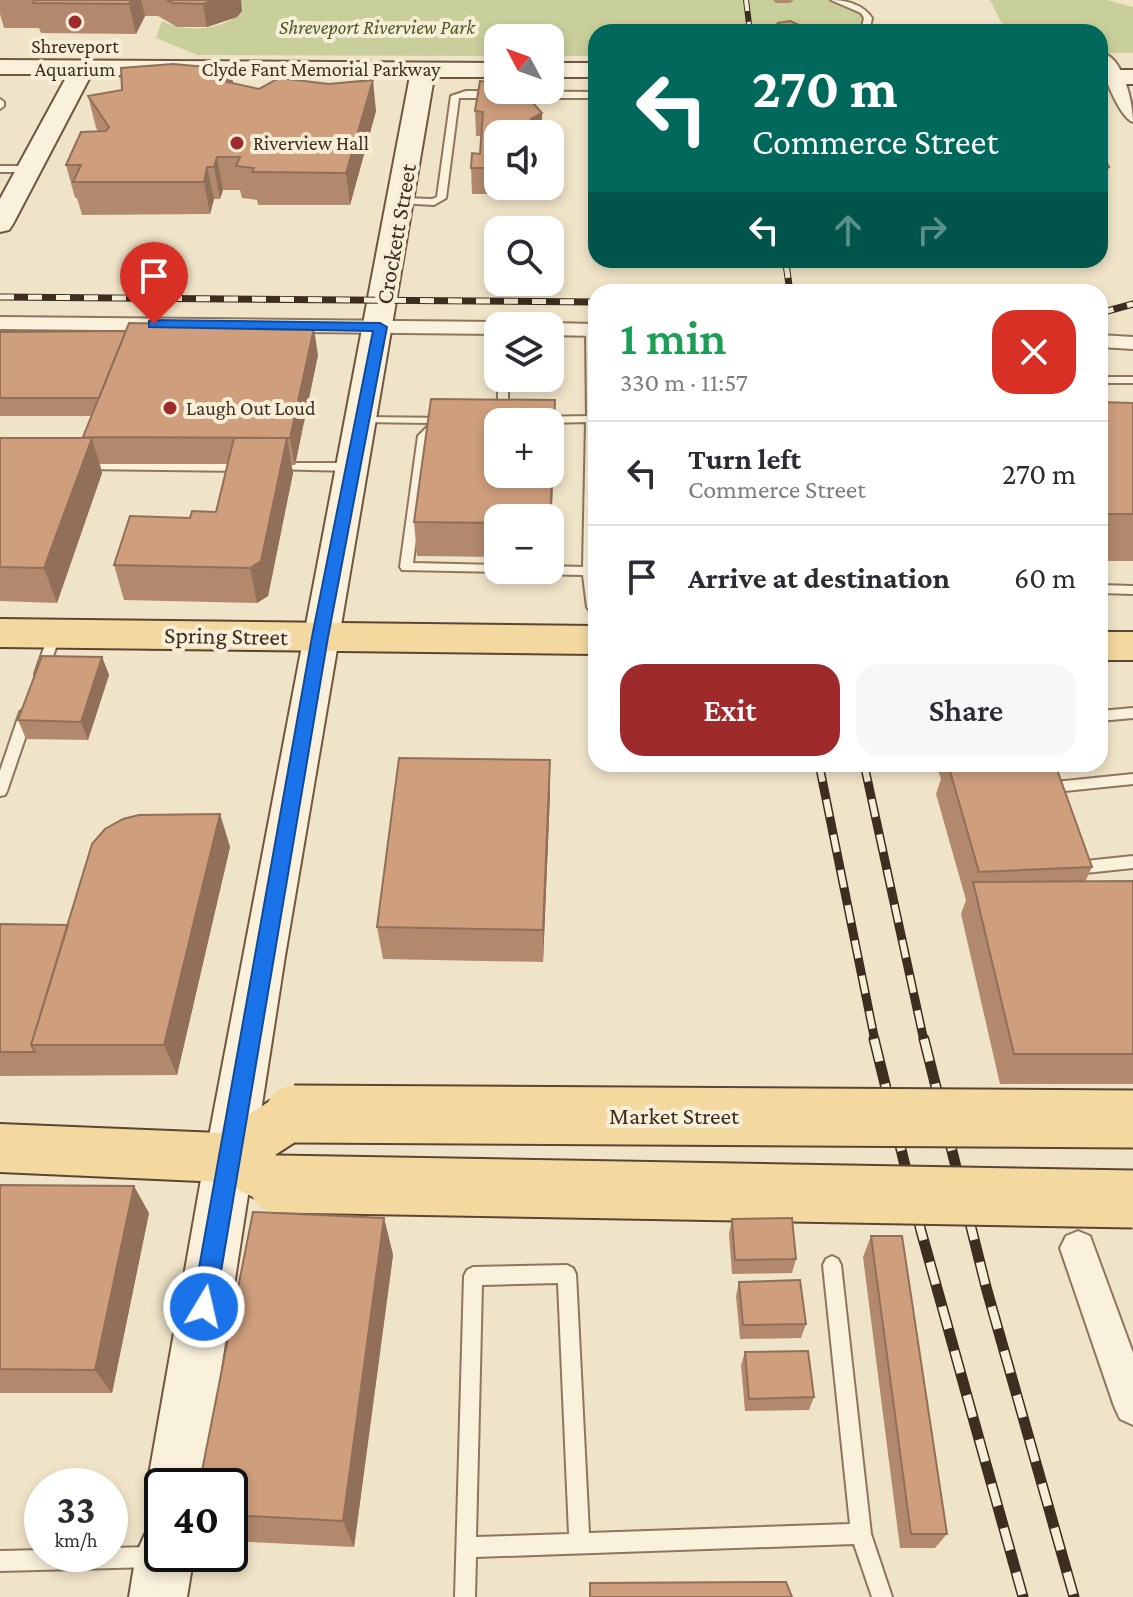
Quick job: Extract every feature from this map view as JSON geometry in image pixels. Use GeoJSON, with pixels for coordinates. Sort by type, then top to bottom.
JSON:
{"type":"FeatureCollection","features":[{"type":"Feature","properties":{"kind":"main road","name":"Spring Street"},"geometry":{"type":"LineString","coordinates":[[0,633],[320,637],[588,629]]}},
{"type":"Feature","properties":{"kind":"main road"},"geometry":{"type":"LineString","coordinates":[[1108,646],[1133,646]]}},
{"type":"Feature","properties":{"kind":"main road","name":"Market Street"},"geometry":{"type":"LineString","coordinates":[[227,1158],[294,1114],[1133,1119]]}},
{"type":"Feature","properties":{"kind":"main road"},"geometry":{"type":"LineString","coordinates":[[0,1148],[227,1158],[278,1184],[1133,1199]]}},
{"type":"Feature","properties":{"kind":"street"},"geometry":{"type":"LineString","coordinates":[[1133,60],[1110,70],[1133,117]]}},
{"type":"Feature","properties":{"kind":"street","name":"Clyde Fant Memorial Parkway"},"geometry":{"type":"LineString","coordinates":[[0,67],[484,70]]}},
{"type":"Feature","properties":{"kind":"street"},"geometry":{"type":"LineString","coordinates":[[0,224],[83,68]]}},
{"type":"Feature","properties":{"kind":"street","name":"Crockett Street"},"geometry":{"type":"LineString","coordinates":[[178,1468],[227,1158],[320,637],[380,327],[423,70]]}},
{"type":"Feature","properties":{"kind":"street"},"geometry":{"type":"LineString","coordinates":[[564,70],[588,70]]}},
{"type":"Feature","properties":{"kind":"street"},"geometry":{"type":"LineString","coordinates":[[0,323],[484,328]]}},
{"type":"Feature","properties":{"kind":"street"},"geometry":{"type":"LineString","coordinates":[[564,329],[588,330]]}},
{"type":"Feature","properties":{"kind":"street"},"geometry":{"type":"LineString","coordinates":[[1108,341],[1133,343]]}},
{"type":"Feature","properties":{"kind":"street"},"geometry":{"type":"LineString","coordinates":[[1078,1248],[1133,1406]]}},
{"type":"Feature","properties":{"kind":"lane"},"geometry":{"type":"LineString","coordinates":[[835,0],[864,11],[868,18],[867,24]]}},
{"type":"Feature","properties":{"kind":"lane"},"geometry":{"type":"LineString","coordinates":[[401,201],[434,202],[441,198],[455,96],[588,95]]}},
{"type":"Feature","properties":{"kind":"lane"},"geometry":{"type":"LineString","coordinates":[[0,169],[29,169]]}},
{"type":"Feature","properties":{"kind":"lane"},"geometry":{"type":"LineString","coordinates":[[1108,380],[1133,380]]}},
{"type":"Feature","properties":{"kind":"lane"},"geometry":{"type":"LineString","coordinates":[[564,419],[588,419]]}},
{"type":"Feature","properties":{"kind":"lane"},"geometry":{"type":"LineString","coordinates":[[362,420],[456,420]]}},
{"type":"Feature","properties":{"kind":"lane"},"geometry":{"type":"LineString","coordinates":[[440,420],[424,436],[406,567],[484,569]]}},
{"type":"Feature","properties":{"kind":"lane"},"geometry":{"type":"LineString","coordinates":[[77,466],[352,467]]}},
{"type":"Feature","properties":{"kind":"lane"},"geometry":{"type":"LineString","coordinates":[[564,571],[588,571]]}},
{"type":"Feature","properties":{"kind":"lane"},"geometry":{"type":"LineString","coordinates":[[1108,589],[1133,590]]}},
{"type":"Feature","properties":{"kind":"lane"},"geometry":{"type":"LineString","coordinates":[[0,791],[55,633]]}},
{"type":"Feature","properties":{"kind":"lane"},"geometry":{"type":"LineString","coordinates":[[1108,715],[1133,713]]}},
{"type":"Feature","properties":{"kind":"lane"},"geometry":{"type":"LineString","coordinates":[[1055,787],[1133,779]]}},
{"type":"Feature","properties":{"kind":"lane"},"geometry":{"type":"LineString","coordinates":[[1076,868],[1133,862]]}},
{"type":"Feature","properties":{"kind":"lane"},"geometry":{"type":"LineString","coordinates":[[832,1265],[861,1534],[882,1597]]}},
{"type":"Feature","properties":{"kind":"lane"},"geometry":{"type":"LineString","coordinates":[[465,1597],[473,1276],[567,1274],[579,1542]]}},
{"type":"Feature","properties":{"kind":"lane"},"geometry":{"type":"LineString","coordinates":[[466,1547],[861,1534]]}},
{"type":"Feature","properties":{"kind":"lane"},"geometry":{"type":"LineString","coordinates":[[0,1561],[144,1568]]}},
{"type":"Feature","properties":{"kind":"green space","name":"Shreveport Riverview Park"},"geometry":{"type":"Polygon","coordinates":[[[239,0],[835,0],[864,11],[865,24],[588,24],[588,56],[564,56],[564,24],[484,24],[484,56],[197,55],[156,38],[162,21],[182,27],[204,28],[225,23],[242,11],[243,5],[239,0]]]}},
{"type":"Feature","properties":{"kind":"green space"},"geometry":{"type":"Polygon","coordinates":[[[990,0],[1107,0],[1133,7],[1133,53],[1108,53],[1108,24],[1002,24],[990,0]]]}},
{"type":"Feature","properties":{"kind":"building"},"geometry":{"type":"Polygon","coordinates":[[[34,0],[131,0],[129,4],[33,3],[34,0]]]}},
{"type":"Feature","properties":{"kind":"building"},"geometry":{"type":"Polygon","coordinates":[[[167,0],[214,0],[203,4],[167,0]]]}},
{"type":"Feature","properties":{"kind":"building","name":"Riverview Hall"},"geometry":{"type":"Polygon","coordinates":[[[173,64],[231,69],[218,80],[259,89],[279,78],[329,84],[373,80],[346,173],[252,172],[254,168],[236,166],[240,157],[217,157],[214,167],[207,167],[204,182],[73,182],[81,165],[66,165],[81,132],[106,131],[109,127],[88,96],[122,90],[121,68],[173,64]]]}},
{"type":"Feature","properties":{"kind":"building"},"geometry":{"type":"Polygon","coordinates":[[[480,81],[484,81],[484,104],[534,104],[542,113],[531,120],[484,120],[484,168],[471,168],[472,153],[480,154],[483,112],[475,111],[480,81]]]}},
{"type":"Feature","properties":{"kind":"building"},"geometry":{"type":"Polygon","coordinates":[[[129,323],[314,328],[290,438],[83,437],[129,323]]]}},
{"type":"Feature","properties":{"kind":"building"},"geometry":{"type":"Polygon","coordinates":[[[126,331],[99,398],[0,398],[0,332],[126,331]]]}},
{"type":"Feature","properties":{"kind":"building"},"geometry":{"type":"Polygon","coordinates":[[[431,399],[555,400],[555,408],[484,408],[484,488],[551,488],[551,504],[484,504],[484,523],[414,522],[431,399]]]}},
{"type":"Feature","properties":{"kind":"building"},"geometry":{"type":"Polygon","coordinates":[[[1108,402],[1133,403],[1133,514],[1108,514],[1108,402]]]}},
{"type":"Feature","properties":{"kind":"building"},"geometry":{"type":"Polygon","coordinates":[[[0,438],[92,438],[44,568],[0,567],[0,438]]]}},
{"type":"Feature","properties":{"kind":"building"},"geometry":{"type":"Polygon","coordinates":[[[234,438],[287,438],[261,561],[250,568],[114,565],[130,516],[190,518],[192,511],[216,512],[234,438]]]}},
{"type":"Feature","properties":{"kind":"building"},"geometry":{"type":"Polygon","coordinates":[[[42,656],[102,657],[81,722],[18,720],[42,656]]]}},
{"type":"Feature","properties":{"kind":"building"},"geometry":{"type":"Polygon","coordinates":[[[399,758],[550,760],[543,930],[377,927],[399,758]]]}},
{"type":"Feature","properties":{"kind":"building"},"geometry":{"type":"Polygon","coordinates":[[[950,772],[1058,772],[1092,867],[979,872],[950,772]]]}},
{"type":"Feature","properties":{"kind":"building"},"geometry":{"type":"Polygon","coordinates":[[[220,814],[164,1045],[31,1045],[92,844],[105,829],[139,815],[220,814]]]}},
{"type":"Feature","properties":{"kind":"building"},"geometry":{"type":"Polygon","coordinates":[[[1133,881],[1133,1054],[1014,1054],[973,882],[1133,881]]]}},
{"type":"Feature","properties":{"kind":"building"},"geometry":{"type":"Polygon","coordinates":[[[0,924],[68,925],[31,1045],[35,1052],[0,1052],[0,924]]]}},
{"type":"Feature","properties":{"kind":"building"},"geometry":{"type":"Polygon","coordinates":[[[0,1185],[134,1186],[95,1370],[0,1369],[0,1185]]]}},
{"type":"Feature","properties":{"kind":"building"},"geometry":{"type":"Polygon","coordinates":[[[253,1212],[384,1218],[343,1521],[248,1516],[248,1468],[203,1468],[253,1212]]]}},
{"type":"Feature","properties":{"kind":"building"},"geometry":{"type":"Polygon","coordinates":[[[792,1218],[796,1259],[735,1260],[732,1219],[792,1218]]]}},
{"type":"Feature","properties":{"kind":"building"},"geometry":{"type":"Polygon","coordinates":[[[871,1236],[902,1236],[947,1534],[911,1534],[871,1236]]]}},
{"type":"Feature","properties":{"kind":"building"},"geometry":{"type":"Polygon","coordinates":[[[800,1280],[806,1324],[743,1325],[739,1282],[800,1280]]]}},
{"type":"Feature","properties":{"kind":"building"},"geometry":{"type":"Polygon","coordinates":[[[808,1351],[814,1397],[749,1399],[745,1352],[808,1351]]]}},
{"type":"Feature","properties":{"kind":"building"},"geometry":{"type":"Polygon","coordinates":[[[786,1582],[792,1597],[590,1597],[590,1583],[786,1582]]]}},
{"type":"Feature","properties":{"kind":"railway"},"geometry":{"type":"LineString","coordinates":[[746,0],[749,24]]}},
{"type":"Feature","properties":{"kind":"railway"},"geometry":{"type":"LineString","coordinates":[[787,268],[789,284]]}},
{"type":"Feature","properties":{"kind":"railway"},"geometry":{"type":"LineString","coordinates":[[0,297],[588,302]]}},
{"type":"Feature","properties":{"kind":"railway"},"geometry":{"type":"LineString","coordinates":[[1108,311],[1133,304]]}},
{"type":"Feature","properties":{"kind":"railway"},"geometry":{"type":"LineString","coordinates":[[821,772],[875,1041]]}},
{"type":"Feature","properties":{"kind":"railway"},"geometry":{"type":"LineString","coordinates":[[866,772],[924,1041]]}},
{"type":"Feature","properties":{"kind":"railway"},"geometry":{"type":"LineString","coordinates":[[874,1039],[921,1231],[1023,1597]]}},
{"type":"Feature","properties":{"kind":"railway"},"geometry":{"type":"LineString","coordinates":[[924,1039],[986,1287],[1074,1597]]}},
{"type":"Feature","properties":{"kind":"place","name":"Shreveport Aquarium"},"geometry":{"type":"Point","coordinates":[75,22]}},
{"type":"Feature","properties":{"kind":"place","name":"Riverview Hall"},"geometry":{"type":"Point","coordinates":[237,143]}},
{"type":"Feature","properties":{"kind":"place","name":"Laugh Out Loud"},"geometry":{"type":"Point","coordinates":[170,408]}},
{"type":"Feature","properties":{"kind":"route"},"geometry":{"type":"LineString","coordinates":[[154,324],[380,327],[320,637],[227,1158],[204,1307]]}}]}
